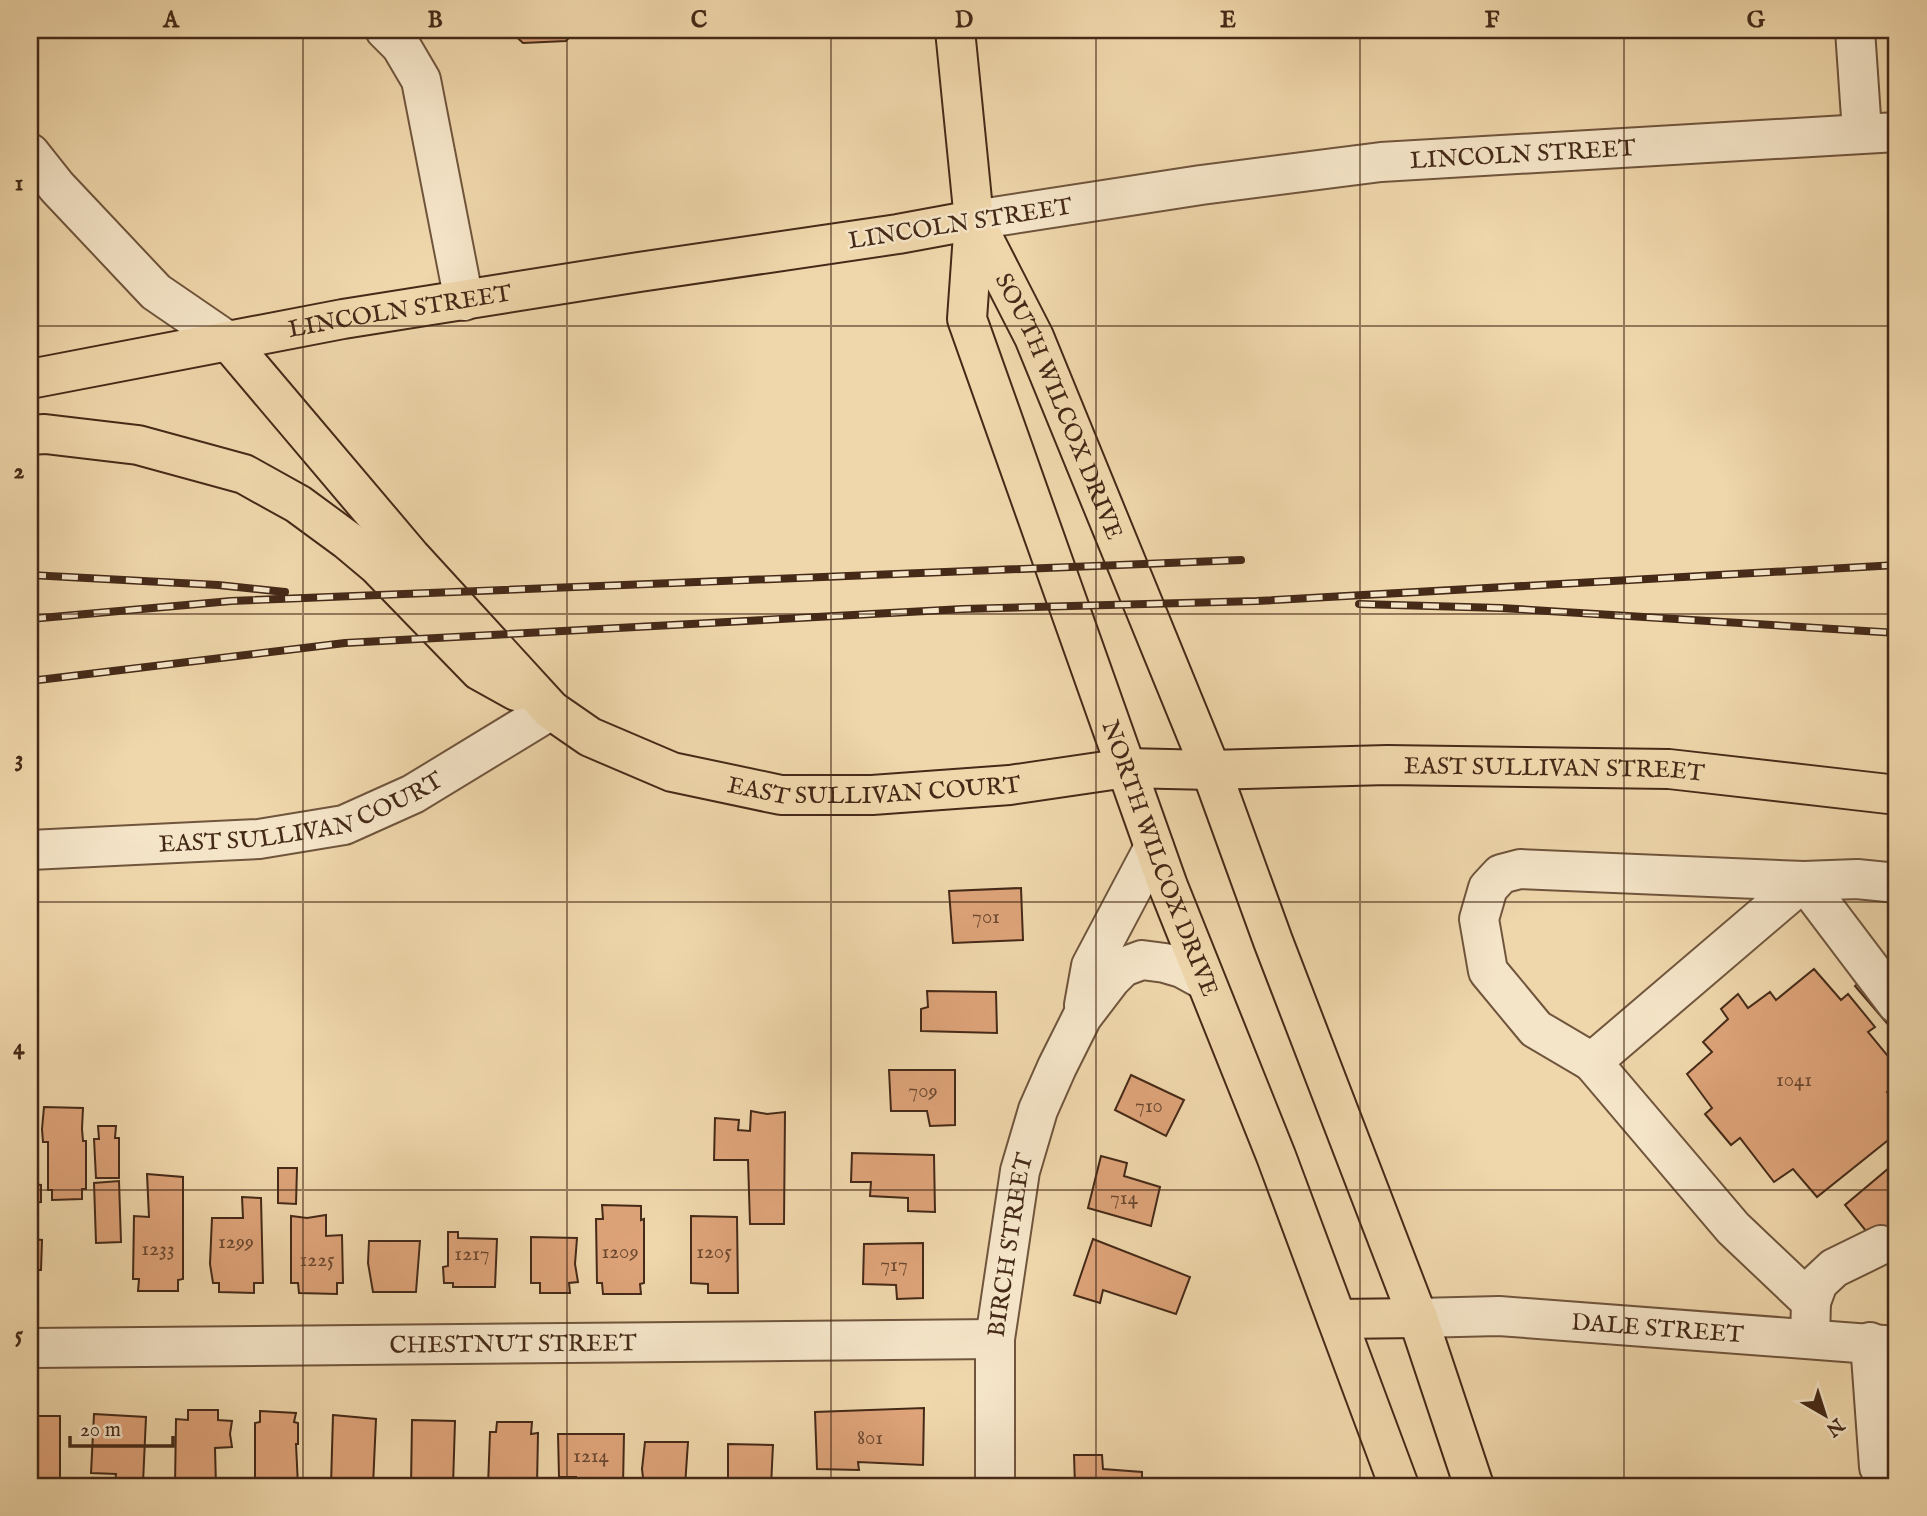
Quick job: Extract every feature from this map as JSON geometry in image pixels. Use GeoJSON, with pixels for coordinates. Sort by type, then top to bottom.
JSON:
{"type":"FeatureCollection","features":[{"type":"Feature","properties":{"kind":"main road","name":"SOUTH WILCOX DRIVE"},"geometry":{"type":"LineString","coordinates":[[955,30],[974,220],[1034,337],[1211,770]]}},
{"type":"Feature","properties":{"kind":"main road","name":"LINCOLN STREET"},"geometry":{"type":"LineString","coordinates":[[30,379],[342,319],[974,220]]}},
{"type":"Feature","properties":{"kind":"main road","name":"NORTH WILCOX DRIVE"},"geometry":{"type":"LineString","coordinates":[[974,220],[967,319],[1154,848],[1204,980],[1276,1156],[1399,1486]]}},
{"type":"Feature","properties":{"kind":"main road","name":"EAST SULLIVAN COURT"},"geometry":{"type":"LineString","coordinates":[[229,342],[411,557],[551,710],[590,737],[672,772],[780,795],[872,795],[1010,785],[1126,768],[1211,770]]}},
{"type":"Feature","properties":{"kind":"main road"},"geometry":{"type":"LineString","coordinates":[[30,435],[46,434],[138,445],[244,474],[298,504],[368,557],[480,671],[551,710]]}},
{"type":"Feature","properties":{"kind":"main road","name":"EAST SULLIVAN STREET"},"geometry":{"type":"LineString","coordinates":[[1211,770],[1387,765],[1669,769],[1897,795]]}},
{"type":"Feature","properties":{"kind":"main road"},"geometry":{"type":"LineString","coordinates":[[1211,770],[1273,941],[1418,1318],[1474,1486]]}},
{"type":"Feature","properties":{"kind":"main road"},"geometry":{"type":"LineString","coordinates":[[1337,1319],[1418,1318]]}},
{"type":"Feature","properties":{"kind":"street"},"geometry":{"type":"LineString","coordinates":[[385,30],[401,46],[421,80],[464,301]]}},
{"type":"Feature","properties":{"kind":"street"},"geometry":{"type":"LineString","coordinates":[[1855,30],[1879,132]]}},
{"type":"Feature","properties":{"kind":"street","name":"LINCOLN STREET"},"geometry":{"type":"LineString","coordinates":[[974,220],[1381,162],[1879,132]]}},
{"type":"Feature","properties":{"kind":"street"},"geometry":{"type":"LineString","coordinates":[[30,153],[57,187],[156,292],[229,342]]}},
{"type":"Feature","properties":{"kind":"street","name":"EAST SULLIVAN COURT"},"geometry":{"type":"LineString","coordinates":[[30,850],[259,839],[344,825],[413,794],[551,710]]}},
{"type":"Feature","properties":{"kind":"street","name":"BIRCH STREET"},"geometry":{"type":"LineString","coordinates":[[1082,1017],[1091,966],[1154,848]]}},
{"type":"Feature","properties":{"kind":"street"},"geometry":{"type":"LineString","coordinates":[[1811,1320],[1592,1062],[1536,1029],[1488,971],[1479,919],[1488,888],[1501,874],[1520,869],[1804,881],[1857,879],[1897,884]]}},
{"type":"Feature","properties":{"kind":"street"},"geometry":{"type":"LineString","coordinates":[[1804,881],[1897,1004]]}},
{"type":"Feature","properties":{"kind":"street"},"geometry":{"type":"LineString","coordinates":[[1592,1062],[1804,881]]}},
{"type":"Feature","properties":{"kind":"street","name":"BIRCH STREET"},"geometry":{"type":"LineString","coordinates":[[995,1486],[995,1339],[1020,1171],[1038,1110],[1082,1017],[1123,967],[1142,960],[1182,968],[1204,980]]}},
{"type":"Feature","properties":{"kind":"street"},"geometry":{"type":"LineString","coordinates":[[1811,1320],[1818,1283],[1834,1268],[1881,1245]]}},
{"type":"Feature","properties":{"kind":"street","name":"DALE STREET"},"geometry":{"type":"LineString","coordinates":[[1418,1318],[1499,1316],[1811,1320],[1884,1344]]}},
{"type":"Feature","properties":{"kind":"street","name":"CHESTNUT STREET"},"geometry":{"type":"LineString","coordinates":[[30,1348],[995,1339]]}},
{"type":"Feature","properties":{"kind":"street"},"geometry":{"type":"LineString","coordinates":[[1884,1344],[1879,1467],[1892,1486]]}},
{"type":"Feature","properties":{"kind":"building"},"geometry":{"type":"Polygon","coordinates":[[[509,30],[576,30],[566,41],[523,43],[509,30]]]}},
{"type":"Feature","properties":{"kind":"building"},"geometry":{"type":"Polygon","coordinates":[[[1021,888],[1023,940],[953,943],[949,891],[1021,888]]]}},
{"type":"Feature","properties":{"kind":"building"},"geometry":{"type":"Polygon","coordinates":[[[1897,949],[1897,1035],[1855,986],[1897,949]]]}},
{"type":"Feature","properties":{"kind":"building"},"geometry":{"type":"Polygon","coordinates":[[[1814,969],[1841,1000],[1848,994],[1875,1027],[1868,1032],[1897,1067],[1897,1083],[1887,1092],[1897,1105],[1897,1133],[1817,1197],[1793,1169],[1774,1182],[1740,1138],[1731,1145],[1705,1114],[1712,1108],[1687,1074],[1712,1052],[1703,1042],[1728,1019],[1721,1009],[1738,994],[1748,1008],[1770,992],[1776,1000],[1814,969]]]}},
{"type":"Feature","properties":{"kind":"building"},"geometry":{"type":"Polygon","coordinates":[[[927,991],[996,992],[997,1033],[921,1031],[921,1009],[928,1007],[927,991]]]}},
{"type":"Feature","properties":{"kind":"building"},"geometry":{"type":"Polygon","coordinates":[[[889,1070],[955,1070],[955,1125],[930,1126],[927,1111],[891,1111],[889,1070]]]}},
{"type":"Feature","properties":{"kind":"building"},"geometry":{"type":"Polygon","coordinates":[[[1131,1075],[1184,1100],[1166,1136],[1115,1110],[1131,1075]]]}},
{"type":"Feature","properties":{"kind":"building"},"geometry":{"type":"Polygon","coordinates":[[[44,1107],[83,1108],[86,1189],[82,1189],[82,1199],[52,1200],[52,1190],[48,1190],[48,1142],[43,1142],[44,1107]]]}},
{"type":"Feature","properties":{"kind":"building"},"geometry":{"type":"Polygon","coordinates":[[[751,1111],[767,1114],[785,1112],[784,1224],[750,1224],[748,1160],[714,1160],[715,1118],[739,1120],[738,1130],[750,1131],[751,1111]]]}},
{"type":"Feature","properties":{"kind":"building"},"geometry":{"type":"Polygon","coordinates":[[[98,1126],[116,1126],[115,1138],[119,1138],[119,1178],[96,1178],[94,1139],[99,1139],[98,1126]]]}},
{"type":"Feature","properties":{"kind":"building"},"geometry":{"type":"Polygon","coordinates":[[[852,1153],[934,1155],[935,1212],[908,1211],[908,1198],[870,1196],[871,1182],[851,1182],[852,1153]]]}},
{"type":"Feature","properties":{"kind":"building"},"geometry":{"type":"Polygon","coordinates":[[[1101,1156],[1127,1163],[1124,1176],[1160,1187],[1151,1226],[1088,1208],[1101,1156]]]}},
{"type":"Feature","properties":{"kind":"building"},"geometry":{"type":"Polygon","coordinates":[[[278,1168],[297,1168],[296,1204],[278,1203],[278,1168]]]}},
{"type":"Feature","properties":{"kind":"building"},"geometry":{"type":"Polygon","coordinates":[[[1889,1168],[1897,1178],[1895,1267],[1845,1205],[1889,1168]]]}},
{"type":"Feature","properties":{"kind":"building"},"geometry":{"type":"Polygon","coordinates":[[[147,1174],[183,1177],[183,1279],[178,1280],[178,1291],[138,1291],[139,1279],[133,1279],[134,1216],[149,1217],[147,1174]]]}},
{"type":"Feature","properties":{"kind":"building"},"geometry":{"type":"Polygon","coordinates":[[[119,1181],[121,1242],[96,1243],[94,1183],[119,1181]]]}},
{"type":"Feature","properties":{"kind":"building"},"geometry":{"type":"Polygon","coordinates":[[[30,1184],[41,1185],[41,1202],[30,1203],[30,1184]]]}},
{"type":"Feature","properties":{"kind":"building"},"geometry":{"type":"Polygon","coordinates":[[[242,1197],[261,1198],[263,1283],[254,1283],[254,1293],[219,1292],[219,1283],[213,1283],[210,1264],[212,1218],[243,1218],[242,1197]]]}},
{"type":"Feature","properties":{"kind":"building"},"geometry":{"type":"Polygon","coordinates":[[[602,1205],[641,1206],[641,1220],[644,1219],[644,1283],[640,1284],[641,1294],[603,1294],[602,1283],[597,1283],[596,1219],[603,1219],[602,1205]]]}},
{"type":"Feature","properties":{"kind":"building"},"geometry":{"type":"Polygon","coordinates":[[[326,1215],[326,1236],[342,1235],[343,1283],[337,1283],[337,1294],[299,1293],[298,1283],[291,1283],[291,1216],[307,1218],[326,1215]]]}},
{"type":"Feature","properties":{"kind":"building"},"geometry":{"type":"Polygon","coordinates":[[[691,1216],[737,1217],[738,1293],[708,1293],[708,1284],[691,1283],[691,1216]]]}},
{"type":"Feature","properties":{"kind":"building"},"geometry":{"type":"Polygon","coordinates":[[[448,1232],[458,1232],[458,1238],[497,1239],[495,1287],[453,1287],[453,1283],[444,1283],[443,1267],[448,1266],[448,1232]]]}},
{"type":"Feature","properties":{"kind":"building"},"geometry":{"type":"Polygon","coordinates":[[[531,1237],[577,1238],[575,1264],[578,1282],[569,1283],[570,1293],[540,1293],[540,1283],[531,1283],[531,1237]]]}},
{"type":"Feature","properties":{"kind":"building"},"geometry":{"type":"Polygon","coordinates":[[[30,1239],[42,1240],[41,1270],[30,1270],[30,1239]]]}},
{"type":"Feature","properties":{"kind":"building"},"geometry":{"type":"Polygon","coordinates":[[[1093,1239],[1190,1277],[1176,1314],[1103,1290],[1100,1303],[1074,1295],[1093,1239]]]}},
{"type":"Feature","properties":{"kind":"building"},"geometry":{"type":"Polygon","coordinates":[[[369,1241],[420,1241],[416,1292],[373,1292],[368,1263],[369,1241]]]}},
{"type":"Feature","properties":{"kind":"building"},"geometry":{"type":"Polygon","coordinates":[[[923,1243],[923,1298],[897,1299],[896,1285],[863,1284],[864,1244],[923,1243]]]}},
{"type":"Feature","properties":{"kind":"building"},"geometry":{"type":"Polygon","coordinates":[[[924,1408],[923,1465],[858,1462],[859,1470],[817,1469],[815,1412],[924,1408]]]}},
{"type":"Feature","properties":{"kind":"building"},"geometry":{"type":"Polygon","coordinates":[[[188,1410],[218,1410],[218,1420],[232,1421],[232,1447],[215,1448],[216,1486],[175,1486],[176,1419],[188,1420],[188,1410]]]}},
{"type":"Feature","properties":{"kind":"building"},"geometry":{"type":"Polygon","coordinates":[[[260,1411],[296,1413],[294,1422],[298,1423],[298,1486],[255,1486],[255,1423],[260,1422],[260,1411]]]}},
{"type":"Feature","properties":{"kind":"building"},"geometry":{"type":"Polygon","coordinates":[[[94,1414],[146,1417],[143,1483],[115,1482],[116,1474],[91,1473],[94,1414]]]}},
{"type":"Feature","properties":{"kind":"building"},"geometry":{"type":"Polygon","coordinates":[[[333,1415],[376,1419],[373,1486],[331,1485],[333,1415]]]}},
{"type":"Feature","properties":{"kind":"building"},"geometry":{"type":"Polygon","coordinates":[[[30,1416],[60,1416],[60,1481],[54,1481],[54,1486],[30,1486],[30,1416]]]}},
{"type":"Feature","properties":{"kind":"building"},"geometry":{"type":"Polygon","coordinates":[[[412,1420],[455,1421],[453,1486],[411,1486],[412,1420]]]}},
{"type":"Feature","properties":{"kind":"building"},"geometry":{"type":"Polygon","coordinates":[[[497,1422],[532,1422],[531,1434],[538,1433],[537,1486],[488,1486],[490,1432],[496,1432],[497,1422]]]}},
{"type":"Feature","properties":{"kind":"building"},"geometry":{"type":"Polygon","coordinates":[[[558,1434],[624,1434],[623,1486],[576,1486],[576,1477],[559,1477],[558,1434]]]}},
{"type":"Feature","properties":{"kind":"building"},"geometry":{"type":"Polygon","coordinates":[[[645,1442],[688,1442],[685,1486],[644,1486],[642,1469],[645,1442]]]}},
{"type":"Feature","properties":{"kind":"building"},"geometry":{"type":"Polygon","coordinates":[[[728,1444],[773,1445],[771,1486],[728,1486],[728,1444]]]}},
{"type":"Feature","properties":{"kind":"building"},"geometry":{"type":"Polygon","coordinates":[[[1074,1455],[1102,1455],[1103,1469],[1142,1472],[1142,1486],[1075,1486],[1074,1455]]]}},
{"type":"Feature","properties":{"kind":"building"},"geometry":{"type":"Polygon","coordinates":[[[856,1483],[922,1484],[922,1486],[857,1486],[856,1483]]]}},
{"type":"Feature","properties":{"kind":"railway"},"geometry":{"type":"LineString","coordinates":[[30,619],[231,601],[1241,560]]}},
{"type":"Feature","properties":{"kind":"railway"},"geometry":{"type":"LineString","coordinates":[[30,681],[345,643],[963,609],[1257,601],[1897,565]]}},
{"type":"Feature","properties":{"kind":"railway"},"geometry":{"type":"LineString","coordinates":[[30,575],[218,585],[285,592]]}},
{"type":"Feature","properties":{"kind":"railway"},"geometry":{"type":"LineString","coordinates":[[1359,604],[1501,608],[1897,633]]}}]}
